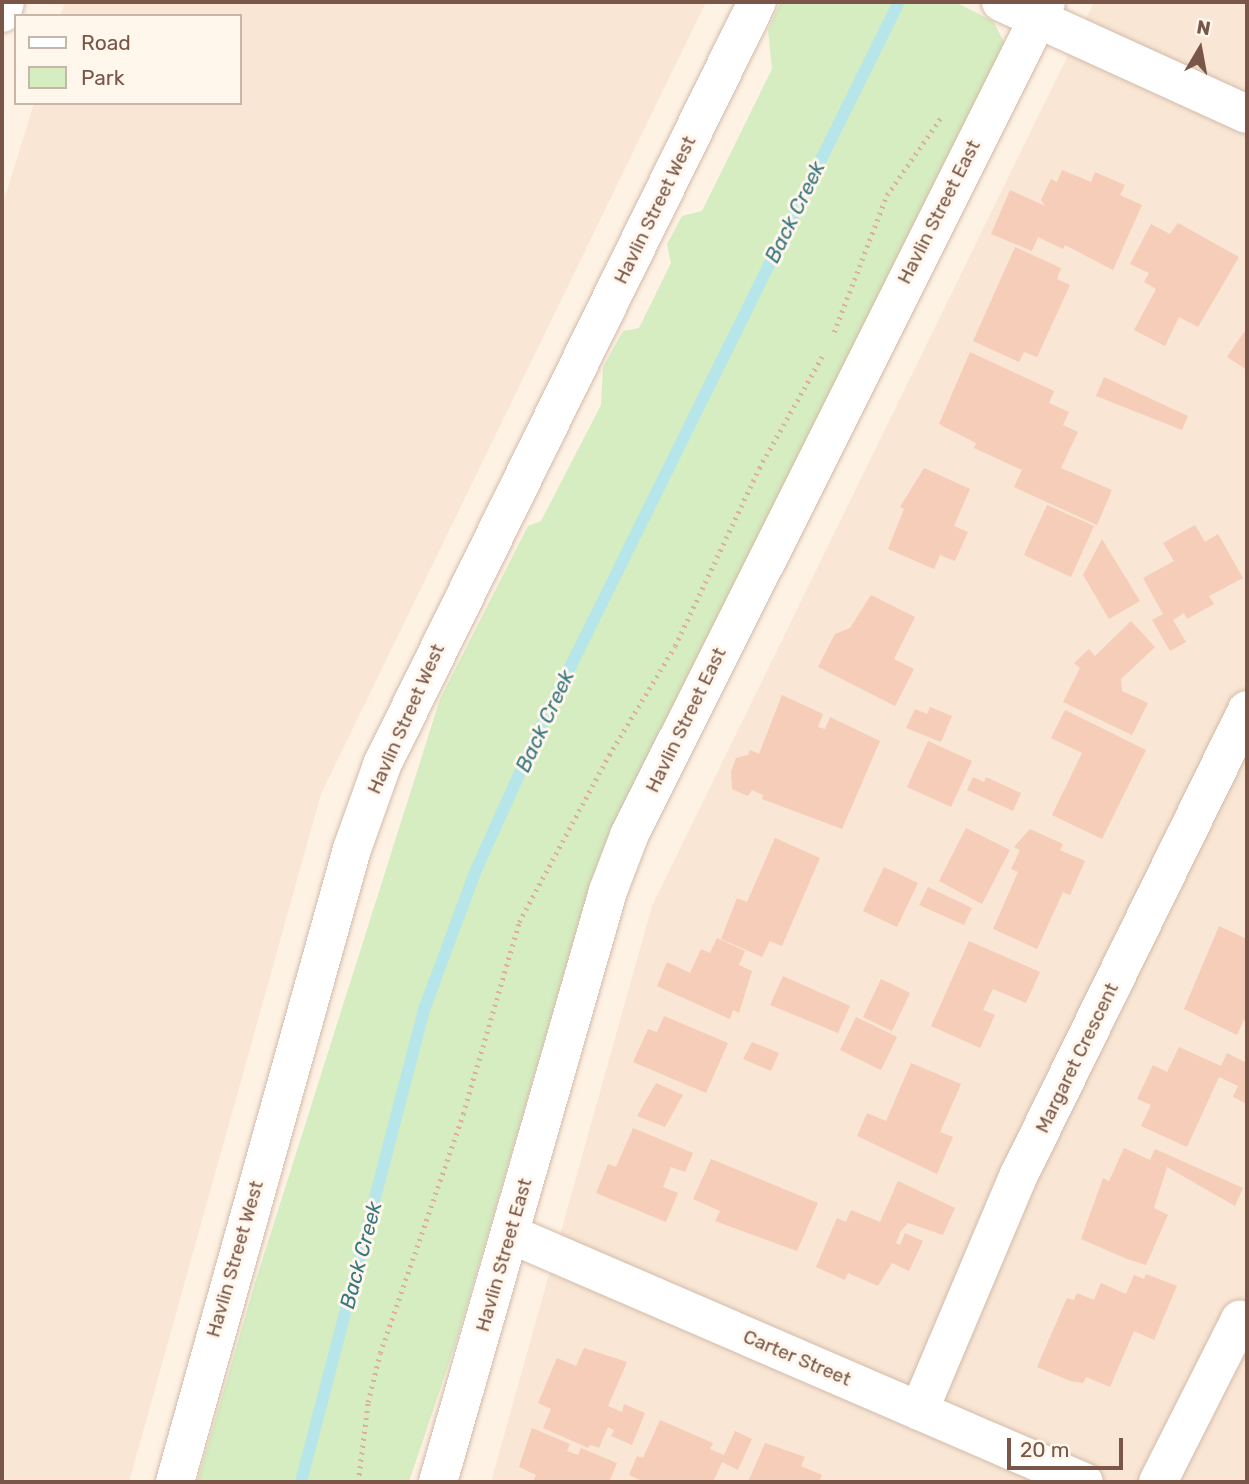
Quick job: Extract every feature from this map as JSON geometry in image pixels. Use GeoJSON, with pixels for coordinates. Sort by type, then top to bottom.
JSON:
{"type":"FeatureCollection","features":[{"type":"Feature","properties":{"kind":"street"},"geometry":{"type":"LineString","coordinates":[[2,13],[5,2]]}},
{"type":"Feature","properties":{"kind":"street","name":"Havlin Street West"},"geometry":{"type":"LineString","coordinates":[[175,1482],[352,849],[382,765],[757,2]]}},
{"type":"Feature","properties":{"kind":"street"},"geometry":{"type":"LineString","coordinates":[[1002,2],[1042,10],[1247,114]]}},
{"type":"Feature","properties":{"kind":"street","name":"Havlin Street East"},"geometry":{"type":"LineString","coordinates":[[438,1482],[608,891],[629,836],[1042,10]]}},
{"type":"Feature","properties":{"kind":"street","name":"Margaret Crescent"},"geometry":{"type":"LineString","coordinates":[[919,1411],[1018,1177],[1247,710]]}},
{"type":"Feature","properties":{"kind":"street","name":"Carter Street"},"geometry":{"type":"LineString","coordinates":[[510,1234],[1084,1482]]}},
{"type":"Feature","properties":{"kind":"street"},"geometry":{"type":"LineString","coordinates":[[1158,1482],[1240,1320]]}},
{"type":"Feature","properties":{"kind":"shaded area"},"geometry":{"type":"Polygon","coordinates":[[[65,2],[706,2],[321,794],[129,1482],[2,1482],[2,207],[33,105],[242,105],[242,14],[61,14],[65,2]]]}},
{"type":"Feature","properties":{"kind":"shaded area"},"geometry":{"type":"Polygon","coordinates":[[[1094,2],[1247,2],[1247,1482],[491,1482],[652,906],[1094,2]]]}},
{"type":"Feature","properties":{"kind":"green space"},"geometry":{"type":"Polygon","coordinates":[[[955,2],[993,21],[1004,42],[1003,52],[590,885],[459,1333],[409,1482],[197,1482],[255,1283],[440,699],[528,526],[541,521],[601,405],[603,367],[623,331],[639,328],[671,263],[667,244],[682,216],[702,211],[772,69],[768,30],[780,3],[955,2]]]}},
{"type":"Feature","properties":{"kind":"building"},"geometry":{"type":"Polygon","coordinates":[[[1062,170],[1091,182],[1095,172],[1125,185],[1120,195],[1142,205],[1113,270],[1065,245],[1063,249],[1038,237],[1032,251],[991,234],[1010,190],[1045,206],[1041,200],[1051,179],[1057,182],[1062,170]]]}},
{"type":"Feature","properties":{"kind":"building"},"geometry":{"type":"Polygon","coordinates":[[[1178,223],[1239,257],[1198,327],[1179,317],[1165,346],[1134,330],[1156,289],[1144,282],[1149,273],[1130,264],[1151,224],[1170,234],[1178,223]]]}},
{"type":"Feature","properties":{"kind":"building"},"geometry":{"type":"Polygon","coordinates":[[[1015,247],[1061,268],[1057,279],[1070,285],[1037,357],[1024,352],[1019,362],[973,341],[1015,247]]]}},
{"type":"Feature","properties":{"kind":"building"},"geometry":{"type":"Polygon","coordinates":[[[1244,332],[1247,334],[1247,370],[1227,357],[1244,332]]]}},
{"type":"Feature","properties":{"kind":"building"},"geometry":{"type":"Polygon","coordinates":[[[970,352],[1054,391],[1049,403],[1069,412],[1063,425],[1078,432],[1061,468],[1112,490],[1097,525],[1014,487],[1022,470],[974,448],[976,443],[939,424],[970,352]]]}},
{"type":"Feature","properties":{"kind":"building"},"geometry":{"type":"Polygon","coordinates":[[[1104,377],[1188,416],[1182,430],[1096,396],[1104,377]]]}},
{"type":"Feature","properties":{"kind":"building"},"geometry":{"type":"Polygon","coordinates":[[[924,468],[970,489],[954,526],[968,532],[955,561],[940,555],[934,569],[888,549],[904,509],[900,507],[924,468]]]}},
{"type":"Feature","properties":{"kind":"building"},"geometry":{"type":"Polygon","coordinates":[[[1047,505],[1094,526],[1071,577],[1024,555],[1047,505]]]}},
{"type":"Feature","properties":{"kind":"building"},"geometry":{"type":"Polygon","coordinates":[[[1195,525],[1205,542],[1218,534],[1243,578],[1209,596],[1214,604],[1187,619],[1184,613],[1173,620],[1186,642],[1170,651],[1152,620],[1163,614],[1143,578],[1174,561],[1163,543],[1195,525]]]}},
{"type":"Feature","properties":{"kind":"building"},"geometry":{"type":"Polygon","coordinates":[[[1102,539],[1140,601],[1109,619],[1083,575],[1102,539]]]}},
{"type":"Feature","properties":{"kind":"building"},"geometry":{"type":"Polygon","coordinates":[[[871,595],[915,617],[894,659],[914,669],[895,706],[818,667],[835,634],[850,628],[871,595]]]}},
{"type":"Feature","properties":{"kind":"building"},"geometry":{"type":"Polygon","coordinates":[[[1131,621],[1155,647],[1121,679],[1122,691],[1148,703],[1132,735],[1063,702],[1080,668],[1074,663],[1089,649],[1095,656],[1131,621]]]}},
{"type":"Feature","properties":{"kind":"building"},"geometry":{"type":"Polygon","coordinates":[[[782,695],[823,714],[818,727],[825,729],[830,717],[880,741],[842,829],[762,799],[763,795],[752,790],[748,796],[732,789],[731,772],[736,758],[748,755],[750,750],[759,754],[782,695]]]}},
{"type":"Feature","properties":{"kind":"building"},"geometry":{"type":"Polygon","coordinates":[[[930,707],[952,716],[941,742],[906,728],[915,709],[927,714],[930,707]]]}},
{"type":"Feature","properties":{"kind":"building"},"geometry":{"type":"Polygon","coordinates":[[[1065,710],[1146,750],[1102,839],[1052,815],[1082,753],[1051,738],[1065,710]]]}},
{"type":"Feature","properties":{"kind":"building"},"geometry":{"type":"Polygon","coordinates":[[[928,741],[972,761],[951,807],[907,787],[928,741]]]}},
{"type":"Feature","properties":{"kind":"building"},"geometry":{"type":"Polygon","coordinates":[[[973,777],[984,782],[986,777],[1021,793],[1013,811],[967,790],[973,777]]]}},
{"type":"Feature","properties":{"kind":"building"},"geometry":{"type":"Polygon","coordinates":[[[966,828],[1010,850],[982,904],[939,881],[966,828]]]}},
{"type":"Feature","properties":{"kind":"building"},"geometry":{"type":"Polygon","coordinates":[[[1030,829],[1063,844],[1060,850],[1085,861],[1070,895],[1063,892],[1037,949],[993,929],[1018,872],[1011,869],[1020,850],[1014,847],[1030,829]]]}},
{"type":"Feature","properties":{"kind":"building"},"geometry":{"type":"Polygon","coordinates":[[[775,838],[820,858],[782,946],[770,941],[762,957],[721,939],[737,898],[747,902],[775,838]]]}},
{"type":"Feature","properties":{"kind":"building"},"geometry":{"type":"Polygon","coordinates":[[[884,867],[918,883],[897,927],[863,911],[884,867]]]}},
{"type":"Feature","properties":{"kind":"building"},"geometry":{"type":"Polygon","coordinates":[[[928,887],[972,908],[964,925],[919,905],[928,887]]]}},
{"type":"Feature","properties":{"kind":"building"},"geometry":{"type":"Polygon","coordinates":[[[1219,926],[1247,939],[1247,1022],[1244,1020],[1237,1035],[1184,1009],[1219,926]]]}},
{"type":"Feature","properties":{"kind":"building"},"geometry":{"type":"Polygon","coordinates":[[[717,938],[745,951],[739,965],[752,971],[739,1013],[733,1010],[730,1019],[657,986],[667,962],[690,973],[701,949],[710,953],[717,938]]]}},
{"type":"Feature","properties":{"kind":"building"},"geometry":{"type":"Polygon","coordinates":[[[969,941],[1040,972],[1026,1003],[993,989],[983,1010],[995,1015],[980,1048],[931,1026],[969,941]]]}},
{"type":"Feature","properties":{"kind":"building"},"geometry":{"type":"Polygon","coordinates":[[[783,976],[850,1006],[838,1033],[770,1005],[783,976]]]}},
{"type":"Feature","properties":{"kind":"building"},"geometry":{"type":"Polygon","coordinates":[[[881,979],[910,993],[892,1031],[863,1017],[881,979]]]}},
{"type":"Feature","properties":{"kind":"building"},"geometry":{"type":"Polygon","coordinates":[[[664,1016],[728,1043],[706,1093],[633,1062],[648,1029],[657,1032],[664,1016]]]}},
{"type":"Feature","properties":{"kind":"building"},"geometry":{"type":"Polygon","coordinates":[[[856,1017],[897,1037],[881,1070],[840,1050],[856,1017]]]}},
{"type":"Feature","properties":{"kind":"building"},"geometry":{"type":"Polygon","coordinates":[[[752,1042],[779,1053],[771,1071],[743,1059],[752,1042]]]}},
{"type":"Feature","properties":{"kind":"building"},"geometry":{"type":"Polygon","coordinates":[[[1179,1047],[1221,1066],[1227,1053],[1247,1063],[1247,1104],[1233,1097],[1238,1086],[1219,1077],[1187,1147],[1141,1126],[1151,1105],[1137,1099],[1153,1065],[1167,1072],[1179,1047]]]}},
{"type":"Feature","properties":{"kind":"building"},"geometry":{"type":"Polygon","coordinates":[[[911,1063],[961,1084],[940,1132],[953,1137],[937,1174],[857,1136],[867,1113],[886,1121],[911,1063]]]}},
{"type":"Feature","properties":{"kind":"building"},"geometry":{"type":"Polygon","coordinates":[[[656,1083],[683,1095],[665,1127],[637,1116],[656,1083]]]}},
{"type":"Feature","properties":{"kind":"building"},"geometry":{"type":"Polygon","coordinates":[[[633,1128],[693,1153],[685,1172],[671,1167],[663,1187],[678,1193],[666,1222],[596,1193],[608,1164],[616,1167],[633,1128]]]}},
{"type":"Feature","properties":{"kind":"building"},"geometry":{"type":"Polygon","coordinates":[[[1124,1148],[1150,1160],[1155,1149],[1243,1188],[1235,1206],[1167,1167],[1154,1208],[1168,1215],[1146,1265],[1127,1259],[1081,1239],[1103,1178],[1109,1181],[1124,1148]]]}},
{"type":"Feature","properties":{"kind":"building"},"geometry":{"type":"Polygon","coordinates":[[[711,1159],[818,1203],[797,1251],[715,1221],[720,1211],[693,1199],[711,1159]]]}},
{"type":"Feature","properties":{"kind":"building"},"geometry":{"type":"Polygon","coordinates":[[[898,1181],[955,1208],[943,1235],[908,1223],[901,1231],[896,1243],[900,1245],[905,1233],[923,1241],[909,1271],[892,1263],[878,1286],[848,1273],[845,1280],[816,1267],[837,1218],[846,1222],[851,1210],[880,1222],[898,1181]]]}},
{"type":"Feature","properties":{"kind":"building"},"geometry":{"type":"Polygon","coordinates":[[[1146,1274],[1177,1286],[1154,1340],[1134,1331],[1110,1387],[1086,1377],[1083,1383],[1070,1381],[1037,1367],[1067,1298],[1074,1300],[1077,1293],[1094,1300],[1101,1283],[1126,1294],[1134,1275],[1144,1279],[1146,1274]]]}},
{"type":"Feature","properties":{"kind":"building"},"geometry":{"type":"Polygon","coordinates":[[[584,1348],[627,1362],[608,1406],[622,1412],[624,1404],[645,1413],[632,1445],[611,1436],[614,1430],[608,1427],[599,1448],[590,1445],[588,1448],[543,1428],[551,1409],[538,1403],[557,1358],[576,1366],[584,1348]]]}},
{"type":"Feature","properties":{"kind":"building"},"geometry":{"type":"Polygon","coordinates":[[[660,1420],[713,1443],[710,1449],[724,1455],[735,1431],[752,1439],[738,1470],[722,1462],[713,1482],[644,1482],[629,1475],[637,1456],[643,1458],[660,1420]]]}},
{"type":"Feature","properties":{"kind":"building"},"geometry":{"type":"Polygon","coordinates":[[[532,1428],[570,1444],[567,1451],[578,1455],[581,1448],[617,1463],[609,1482],[533,1482],[536,1475],[519,1467],[532,1428]]]}},
{"type":"Feature","properties":{"kind":"building"},"geometry":{"type":"Polygon","coordinates":[[[765,1443],[805,1457],[801,1466],[822,1475],[819,1482],[748,1482],[765,1443]]]}},
{"type":"Feature","properties":{"kind":"waterway","name":"Back Creek"},"geometry":{"type":"LineString","coordinates":[[301,1482],[425,1007],[476,870],[542,724],[899,2]]}}]}
